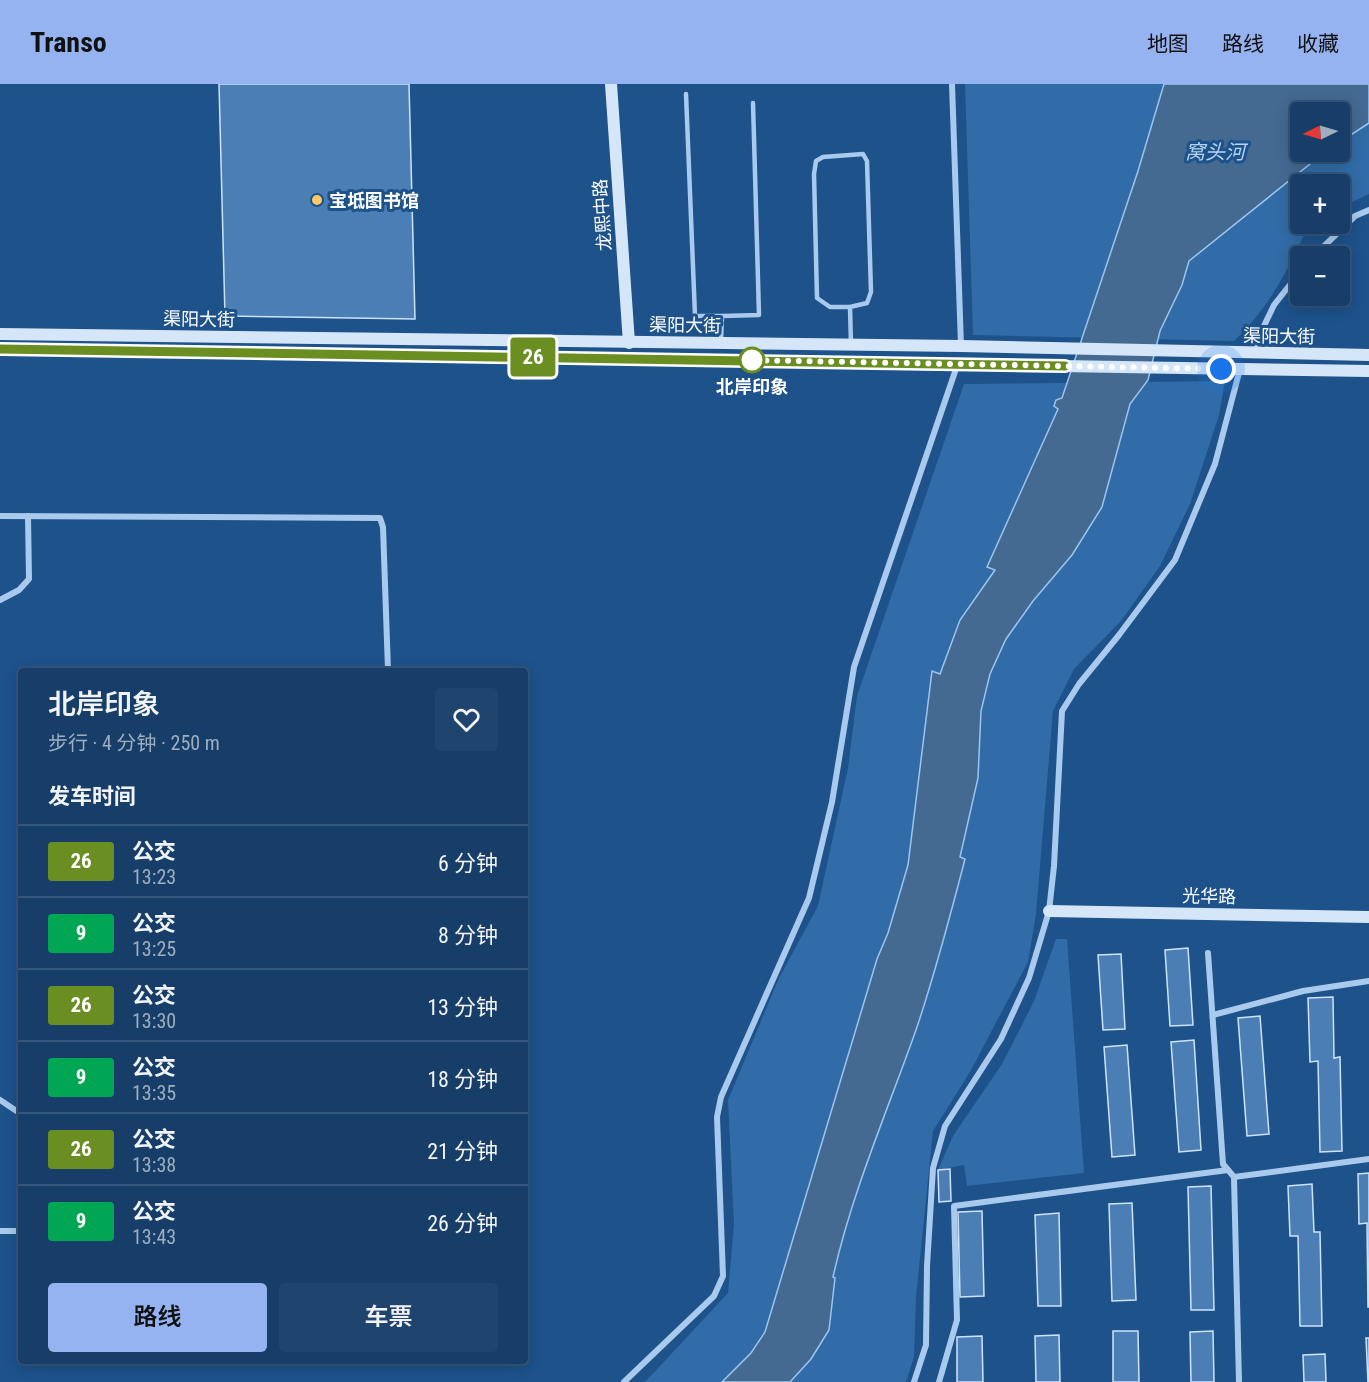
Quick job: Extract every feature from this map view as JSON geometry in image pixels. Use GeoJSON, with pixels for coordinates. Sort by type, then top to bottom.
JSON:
{"type":"FeatureCollection","features":[{"type":"Feature","properties":{"kind":"main road","name":"龙熙中路"},"geometry":{"type":"LineString","coordinates":[[610,84],[629,343]]}},
{"type":"Feature","properties":{"kind":"main road","name":"渠阳大街"},"geometry":{"type":"LineString","coordinates":[[0,334],[1068,347],[1250,354],[1369,355]]}},
{"type":"Feature","properties":{"kind":"main road","name":"渠阳大街"},"geometry":{"type":"LineString","coordinates":[[0,349],[1369,371]]}},
{"type":"Feature","properties":{"kind":"main road","name":"光华路"},"geometry":{"type":"LineString","coordinates":[[1049,911],[1369,917]]}},
{"type":"Feature","properties":{"kind":"street"},"geometry":{"type":"LineString","coordinates":[[952,84],[961,346]]}},
{"type":"Feature","properties":{"kind":"street"},"geometry":{"type":"LineString","coordinates":[[1324,246],[1355,216],[1369,210]]}},
{"type":"Feature","properties":{"kind":"street"},"geometry":{"type":"LineString","coordinates":[[1250,354],[1274,305],[1290,285]]}},
{"type":"Feature","properties":{"kind":"street"},"geometry":{"type":"LineString","coordinates":[[624,1382],[714,1296],[723,1276],[717,1117],[721,1097],[809,898],[832,802],[854,667],[958,363]]}},
{"type":"Feature","properties":{"kind":"street"},"geometry":{"type":"LineString","coordinates":[[914,1382],[926,1345],[927,1266],[933,1168],[945,1126],[1001,1039],[1029,978],[1049,911],[1054,866],[1062,711],[1079,684],[1175,560],[1215,464],[1240,369]]}},
{"type":"Feature","properties":{"kind":"street"},"geometry":{"type":"LineString","coordinates":[[0,516],[380,518],[383,527],[388,668]]}},
{"type":"Feature","properties":{"kind":"street"},"geometry":{"type":"LineString","coordinates":[[0,600],[19,590],[29,579],[28,516]]}},
{"type":"Feature","properties":{"kind":"street"},"geometry":{"type":"LineString","coordinates":[[1208,953],[1223,1164],[1234,1177],[1239,1382]]}},
{"type":"Feature","properties":{"kind":"street"},"geometry":{"type":"LineString","coordinates":[[1213,1015],[1303,991],[1369,981]]}},
{"type":"Feature","properties":{"kind":"street"},"geometry":{"type":"LineString","coordinates":[[0,1100],[18,1112]]}},
{"type":"Feature","properties":{"kind":"street"},"geometry":{"type":"LineString","coordinates":[[1234,1177],[1369,1159]]}},
{"type":"Feature","properties":{"kind":"street"},"geometry":{"type":"LineString","coordinates":[[939,1382],[957,1320],[954,1206],[1228,1170]]}},
{"type":"Feature","properties":{"kind":"street"},"geometry":{"type":"LineString","coordinates":[[0,1232],[18,1231]]}},
{"type":"Feature","properties":{"kind":"lane"},"geometry":{"type":"LineString","coordinates":[[686,94],[695,316],[759,315],[753,103]]}},
{"type":"Feature","properties":{"kind":"lane"},"geometry":{"type":"LineString","coordinates":[[863,154],[867,161],[871,292],[867,303],[849,307],[823,305],[817,298],[814,174],[816,161],[823,157],[863,154]]}},
{"type":"Feature","properties":{"kind":"lane"},"geometry":{"type":"LineString","coordinates":[[849,307],[851,345]]}},
{"type":"Feature","properties":{"kind":"lane"},"geometry":{"type":"LineString","coordinates":[[721,343],[722,316]]}},
{"type":"Feature","properties":{"kind":"shaded area"},"geometry":{"type":"Polygon","coordinates":[[[965,84],[1369,84],[1369,194],[1350,203],[1350,174],[1290,174],[1290,234],[1304,234],[1299,246],[1290,246],[1290,264],[1278,286],[1247,328],[1234,341],[973,335],[965,84]]]}},
{"type":"Feature","properties":{"kind":"shaded area"},"geometry":{"type":"Polygon","coordinates":[[[1225,381],[1219,415],[1190,504],[1160,566],[1121,621],[1074,669],[1053,711],[1036,914],[1028,962],[970,1072],[933,1131],[916,1297],[914,1357],[906,1382],[645,1382],[728,1293],[734,1224],[728,1100],[779,978],[818,906],[848,768],[857,696],[964,384],[1225,381]]]}},
{"type":"Feature","properties":{"kind":"shaded area"},"geometry":{"type":"Polygon","coordinates":[[[1056,939],[1067,939],[1084,1173],[967,1186],[964,1165],[938,1170],[953,1136],[1002,1064],[1019,1031],[1034,1001],[1056,939]]]}},
{"type":"Feature","properties":{"kind":"water","name":"窝头河"},"geometry":{"type":"Polygon","coordinates":[[[1164,84],[1369,84],[1369,123],[1350,135],[1350,102],[1290,102],[1290,162],[1313,162],[1298,174],[1290,174],[1290,180],[1189,261],[1182,285],[1160,331],[1148,380],[1130,404],[1102,507],[1072,555],[1033,601],[1006,639],[990,674],[981,711],[978,778],[960,857],[965,859],[923,1009],[860,1183],[841,1245],[833,1277],[835,1278],[829,1330],[811,1359],[790,1382],[722,1382],[751,1353],[765,1332],[877,959],[888,933],[908,865],[932,671],[940,674],[960,620],[995,570],[987,567],[1058,409],[1054,406],[1056,400],[1062,398],[1138,171],[1164,84]]]}},
{"type":"Feature","properties":{"kind":"building","name":"宝坻图书馆"},"geometry":{"type":"Polygon","coordinates":[[[219,84],[409,84],[415,319],[225,316],[219,84]]]}},
{"type":"Feature","properties":{"kind":"building"},"geometry":{"type":"Polygon","coordinates":[[[1188,948],[1193,1025],[1170,1026],[1165,950],[1188,948]]]}},
{"type":"Feature","properties":{"kind":"building"},"geometry":{"type":"Polygon","coordinates":[[[1121,954],[1125,1029],[1103,1030],[1098,955],[1121,954]]]}},
{"type":"Feature","properties":{"kind":"building"},"geometry":{"type":"Polygon","coordinates":[[[1333,997],[1334,1058],[1340,1057],[1342,1151],[1320,1152],[1318,1061],[1310,1062],[1308,998],[1333,997]]]}},
{"type":"Feature","properties":{"kind":"building"},"geometry":{"type":"Polygon","coordinates":[[[1260,1016],[1269,1134],[1247,1136],[1238,1018],[1260,1016]]]}},
{"type":"Feature","properties":{"kind":"building"},"geometry":{"type":"Polygon","coordinates":[[[1194,1040],[1201,1150],[1179,1152],[1171,1042],[1194,1040]]]}},
{"type":"Feature","properties":{"kind":"building"},"geometry":{"type":"Polygon","coordinates":[[[1127,1045],[1135,1155],[1112,1157],[1104,1047],[1127,1045]]]}},
{"type":"Feature","properties":{"kind":"building"},"geometry":{"type":"Polygon","coordinates":[[[950,1169],[951,1201],[939,1202],[938,1170],[950,1169]]]}},
{"type":"Feature","properties":{"kind":"building"},"geometry":{"type":"Polygon","coordinates":[[[1369,1173],[1368,1307],[1367,1223],[1359,1224],[1358,1174],[1369,1173]]]}},
{"type":"Feature","properties":{"kind":"building"},"geometry":{"type":"Polygon","coordinates":[[[1312,1184],[1314,1232],[1320,1232],[1322,1326],[1300,1326],[1298,1236],[1290,1236],[1288,1186],[1312,1184]]]}},
{"type":"Feature","properties":{"kind":"building"},"geometry":{"type":"Polygon","coordinates":[[[1211,1186],[1214,1310],[1191,1310],[1188,1187],[1211,1186]]]}},
{"type":"Feature","properties":{"kind":"building"},"geometry":{"type":"Polygon","coordinates":[[[1132,1203],[1136,1300],[1112,1301],[1109,1204],[1132,1203]]]}},
{"type":"Feature","properties":{"kind":"building"},"geometry":{"type":"Polygon","coordinates":[[[982,1211],[984,1296],[960,1297],[958,1212],[982,1211]]]}},
{"type":"Feature","properties":{"kind":"building"},"geometry":{"type":"Polygon","coordinates":[[[1059,1213],[1061,1306],[1038,1306],[1035,1215],[1059,1213]]]}},
{"type":"Feature","properties":{"kind":"building"},"geometry":{"type":"Polygon","coordinates":[[[1113,1331],[1138,1331],[1139,1382],[1113,1382],[1113,1331]]]}},
{"type":"Feature","properties":{"kind":"building"},"geometry":{"type":"Polygon","coordinates":[[[1213,1331],[1214,1382],[1191,1382],[1190,1332],[1213,1331]]]}},
{"type":"Feature","properties":{"kind":"building"},"geometry":{"type":"Polygon","coordinates":[[[1059,1335],[1060,1382],[1036,1382],[1035,1336],[1059,1335]]]}},
{"type":"Feature","properties":{"kind":"building"},"geometry":{"type":"Polygon","coordinates":[[[982,1336],[983,1382],[957,1382],[957,1337],[982,1336]]]}},
{"type":"Feature","properties":{"kind":"building"},"geometry":{"type":"Polygon","coordinates":[[[1366,1338],[1369,1338],[1369,1382],[1368,1382],[1366,1338]]]}},
{"type":"Feature","properties":{"kind":"building"},"geometry":{"type":"Polygon","coordinates":[[[1325,1354],[1326,1382],[1304,1382],[1303,1355],[1325,1354]]]}},
{"type":"Feature","properties":{"kind":"bus line","name":"26"},"geometry":{"type":"LineString","coordinates":[[0,349],[1065,366]]}},
{"type":"Feature","properties":{"kind":"place","name":"宝坻图书馆"},"geometry":{"type":"Point","coordinates":[317,200]}},
{"type":"Feature","properties":{"kind":"place","name":"北岸印象"},"geometry":{"type":"Point","coordinates":[752,360]}},
{"type":"Feature","properties":{"kind":"route"},"geometry":{"type":"LineString","coordinates":[[752,360],[743,360],[1221,369]]}}]}
